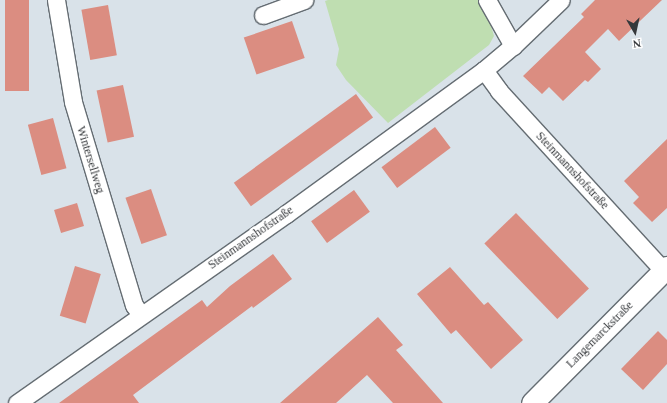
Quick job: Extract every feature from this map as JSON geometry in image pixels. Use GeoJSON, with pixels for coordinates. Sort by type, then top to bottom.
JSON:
{"type":"FeatureCollection","features":[{"type":"Feature","properties":{"kind":"street","name":"Wintersellweg"},"geometry":{"type":"LineString","coordinates":[[56,0],[72,102],[134,305],[141,316]]}},
{"type":"Feature","properties":{"kind":"street"},"geometry":{"type":"LineString","coordinates":[[263,15],[304,0]]}},
{"type":"Feature","properties":{"kind":"street"},"geometry":{"type":"LineString","coordinates":[[487,0],[513,46]]}},
{"type":"Feature","properties":{"kind":"street","name":"Steinmannshofstraße"},"geometry":{"type":"LineString","coordinates":[[16,403],[286,214],[430,107],[484,70],[513,46],[561,0]]}},
{"type":"Feature","properties":{"kind":"street","name":"Steinmannshofstraße"},"geometry":{"type":"LineString","coordinates":[[484,70],[499,91],[665,268]]}},
{"type":"Feature","properties":{"kind":"street","name":"Langemarckstraße"},"geometry":{"type":"LineString","coordinates":[[532,403],[665,268]]}},
{"type":"Feature","properties":{"kind":"green space"},"geometry":{"type":"Polygon","coordinates":[[[479,0],[488,15],[494,36],[489,45],[388,123],[346,80],[336,65],[339,49],[325,1],[479,0]]]}},
{"type":"Feature","properties":{"kind":"building"},"geometry":{"type":"Polygon","coordinates":[[[5,0],[29,0],[29,91],[5,91],[5,0]]]}},
{"type":"Feature","properties":{"kind":"building"},"geometry":{"type":"Polygon","coordinates":[[[595,0],[662,0],[619,41],[608,29],[585,52],[601,69],[588,82],[585,80],[563,101],[549,87],[542,94],[523,76],[584,17],[581,14],[595,0]]]}},
{"type":"Feature","properties":{"kind":"building"},"geometry":{"type":"Polygon","coordinates":[[[108,5],[117,55],[90,60],[81,10],[108,5]]]}},
{"type":"Feature","properties":{"kind":"building"},"geometry":{"type":"Polygon","coordinates":[[[292,21],[305,58],[256,74],[244,38],[292,21]]]}},
{"type":"Feature","properties":{"kind":"building"},"geometry":{"type":"Polygon","coordinates":[[[123,85],[134,137],[108,142],[97,91],[123,85]]]}},
{"type":"Feature","properties":{"kind":"building"},"geometry":{"type":"Polygon","coordinates":[[[356,94],[373,117],[251,206],[234,183],[356,94]]]}},
{"type":"Feature","properties":{"kind":"building"},"geometry":{"type":"Polygon","coordinates":[[[53,118],[66,168],[41,175],[28,125],[53,118]]]}},
{"type":"Feature","properties":{"kind":"building"},"geometry":{"type":"Polygon","coordinates":[[[435,127],[451,148],[397,188],[381,167],[435,127]]]}},
{"type":"Feature","properties":{"kind":"building"},"geometry":{"type":"Polygon","coordinates":[[[667,139],[667,208],[652,222],[633,203],[639,197],[624,181],[667,139]]]}},
{"type":"Feature","properties":{"kind":"building"},"geometry":{"type":"Polygon","coordinates":[[[151,189],[167,235],[141,244],[125,198],[151,189]]]}},
{"type":"Feature","properties":{"kind":"building"},"geometry":{"type":"Polygon","coordinates":[[[354,190],[370,212],[327,243],[311,221],[354,190]]]}},
{"type":"Feature","properties":{"kind":"building"},"geometry":{"type":"Polygon","coordinates":[[[77,203],[84,226],[61,233],[54,210],[77,203]]]}},
{"type":"Feature","properties":{"kind":"building"},"geometry":{"type":"Polygon","coordinates":[[[516,213],[589,289],[557,319],[484,244],[516,213]]]}},
{"type":"Feature","properties":{"kind":"building"},"geometry":{"type":"Polygon","coordinates":[[[273,254],[292,279],[253,308],[252,306],[133,395],[139,403],[59,403],[202,300],[207,307],[230,286],[273,254]]]}},
{"type":"Feature","properties":{"kind":"building"},"geometry":{"type":"Polygon","coordinates":[[[75,266],[101,274],[86,324],[60,316],[75,266]]]}},
{"type":"Feature","properties":{"kind":"building"},"geometry":{"type":"Polygon","coordinates":[[[450,267],[484,305],[488,302],[523,340],[491,369],[456,330],[451,334],[417,294],[450,267]]]}},
{"type":"Feature","properties":{"kind":"building"},"geometry":{"type":"Polygon","coordinates":[[[378,317],[403,345],[396,350],[443,403],[393,403],[367,375],[336,403],[280,403],[378,317]]]}},
{"type":"Feature","properties":{"kind":"building"},"geometry":{"type":"Polygon","coordinates":[[[658,331],[667,340],[667,364],[643,390],[621,369],[658,331]]]}}]}
